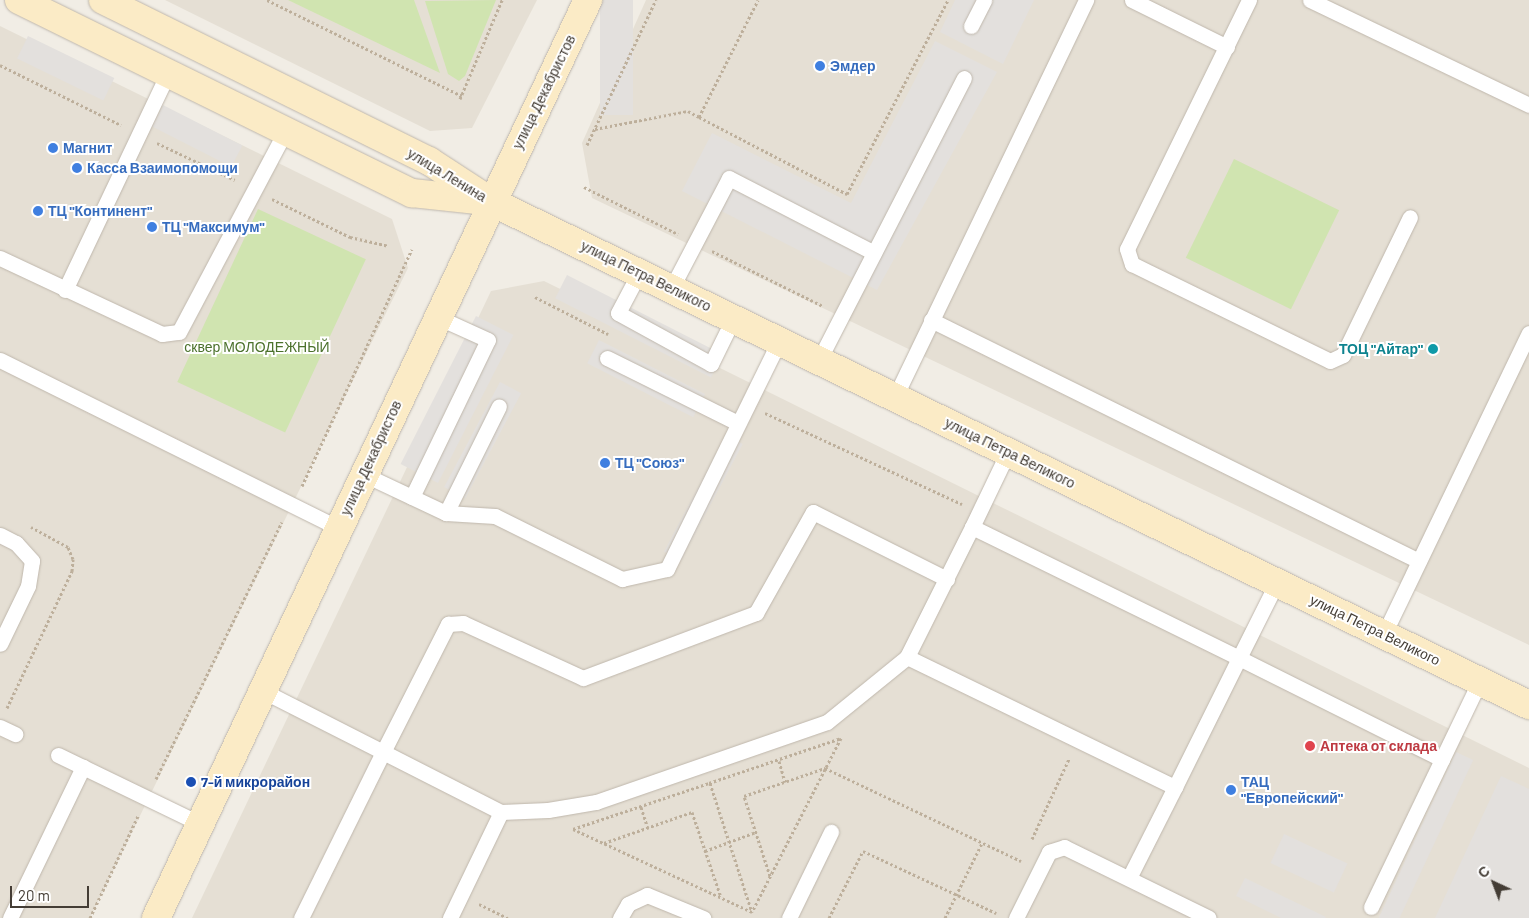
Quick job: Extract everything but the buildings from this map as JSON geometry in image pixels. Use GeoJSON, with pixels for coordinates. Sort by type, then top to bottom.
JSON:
{"type":"FeatureCollection","features":[{"type":"Feature","properties":{"kind":"main road","name":"улица Ленина"},"geometry":{"type":"LineString","coordinates":[[19,0],[168,75],[412,193],[492,202]]}},
{"type":"Feature","properties":{"kind":"main road","name":"улица Ленина"},"geometry":{"type":"LineString","coordinates":[[103,0],[429,161],[492,202]]}},
{"type":"Feature","properties":{"kind":"main road","name":"улица Декабристов"},"geometry":{"type":"LineString","coordinates":[[156,918],[437,317],[588,0]]}},
{"type":"Feature","properties":{"kind":"main road","name":"улица Петра Великого"},"geometry":{"type":"LineString","coordinates":[[492,202],[1529,705]]}},
{"type":"Feature","properties":{"kind":"lane"},"geometry":{"type":"LineString","coordinates":[[971,26],[984,0]]}},
{"type":"Feature","properties":{"kind":"lane"},"geometry":{"type":"LineString","coordinates":[[895,397],[1086,0]]}},
{"type":"Feature","properties":{"kind":"lane"},"geometry":{"type":"LineString","coordinates":[[1132,0],[1227,47]]}},
{"type":"Feature","properties":{"kind":"lane"},"geometry":{"type":"LineString","coordinates":[[1249,0],[1127,249],[1132,264],[1330,361],[1343,355],[1410,218]]}},
{"type":"Feature","properties":{"kind":"lane"},"geometry":{"type":"LineString","coordinates":[[1310,0],[1529,105]]}},
{"type":"Feature","properties":{"kind":"lane"},"geometry":{"type":"LineString","coordinates":[[65,290],[168,75]]}},
{"type":"Feature","properties":{"kind":"lane"},"geometry":{"type":"LineString","coordinates":[[819,360],[964,78]]}},
{"type":"Feature","properties":{"kind":"lane"},"geometry":{"type":"LineString","coordinates":[[0,258],[162,334],[179,332],[285,132]]}},
{"type":"Feature","properties":{"kind":"lane"},"geometry":{"type":"LineString","coordinates":[[671,289],[729,178],[874,252]]}},
{"type":"Feature","properties":{"kind":"lane"},"geometry":{"type":"LineString","coordinates":[[639,273],[618,313],[711,364],[733,319]]}},
{"type":"Feature","properties":{"kind":"lane"},"geometry":{"type":"LineString","coordinates":[[412,497],[488,340],[437,317]]}},
{"type":"Feature","properties":{"kind":"lane"},"geometry":{"type":"LineString","coordinates":[[931,320],[1419,561]]}},
{"type":"Feature","properties":{"kind":"lane"},"geometry":{"type":"LineString","coordinates":[[1384,634],[1528,337]]}},
{"type":"Feature","properties":{"kind":"lane"},"geometry":{"type":"LineString","coordinates":[[364,474],[446,513],[495,516],[622,579],[667,569],[779,341]]}},
{"type":"Feature","properties":{"kind":"lane"},"geometry":{"type":"LineString","coordinates":[[607,358],[738,423]]}},
{"type":"Feature","properties":{"kind":"lane"},"geometry":{"type":"LineString","coordinates":[[0,360],[339,528]]}},
{"type":"Feature","properties":{"kind":"lane"},"geometry":{"type":"LineString","coordinates":[[446,513],[499,406]]}},
{"type":"Feature","properties":{"kind":"lane"},"geometry":{"type":"LineString","coordinates":[[263,691],[501,812],[548,810],[596,802],[827,722],[907,658],[1008,452]]}},
{"type":"Feature","properties":{"kind":"lane"},"geometry":{"type":"LineString","coordinates":[[301,918],[448,624],[463,622],[583,678],[756,612],[813,512],[947,579]]}},
{"type":"Feature","properties":{"kind":"lane"},"geometry":{"type":"LineString","coordinates":[[972,528],[1240,658],[1442,759]]}},
{"type":"Feature","properties":{"kind":"lane"},"geometry":{"type":"LineString","coordinates":[[0,535],[16,543],[32,560],[28,586],[0,644]]}},
{"type":"Feature","properties":{"kind":"lane"},"geometry":{"type":"LineString","coordinates":[[1130,878],[1277,582]]}},
{"type":"Feature","properties":{"kind":"lane"},"geometry":{"type":"LineString","coordinates":[[907,658],[1175,787]]}},
{"type":"Feature","properties":{"kind":"lane"},"geometry":{"type":"LineString","coordinates":[[1371,907],[1480,681]]}},
{"type":"Feature","properties":{"kind":"lane"},"geometry":{"type":"LineString","coordinates":[[0,727],[15,734]]}},
{"type":"Feature","properties":{"kind":"lane"},"geometry":{"type":"LineString","coordinates":[[58,755],[200,824]]}},
{"type":"Feature","properties":{"kind":"lane"},"geometry":{"type":"LineString","coordinates":[[10,918],[82,767]]}},
{"type":"Feature","properties":{"kind":"lane"},"geometry":{"type":"LineString","coordinates":[[450,918],[501,812]]}},
{"type":"Feature","properties":{"kind":"lane"},"geometry":{"type":"LineString","coordinates":[[789,918],[831,832]]}},
{"type":"Feature","properties":{"kind":"lane"},"geometry":{"type":"LineString","coordinates":[[1016,918],[1050,852],[1064,847],[1209,918]]}},
{"type":"Feature","properties":{"kind":"lane"},"geometry":{"type":"LineString","coordinates":[[620,918],[628,904],[647,895],[703,918]]}},
{"type":"Feature","properties":{"kind":"path"},"geometry":{"type":"LineString","coordinates":[[267,0],[461,98],[502,0]]}},
{"type":"Feature","properties":{"kind":"path"},"geometry":{"type":"LineString","coordinates":[[587,145],[656,0]]}},
{"type":"Feature","properties":{"kind":"path"},"geometry":{"type":"LineString","coordinates":[[698,117],[758,0]]}},
{"type":"Feature","properties":{"kind":"path"},"geometry":{"type":"LineString","coordinates":[[595,128],[688,111],[847,194],[948,0]]}},
{"type":"Feature","properties":{"kind":"path"},"geometry":{"type":"LineString","coordinates":[[0,65],[350,237],[388,246]]}},
{"type":"Feature","properties":{"kind":"path"},"geometry":{"type":"LineString","coordinates":[[584,187],[842,315]]}},
{"type":"Feature","properties":{"kind":"path"},"geometry":{"type":"LineString","coordinates":[[90,918],[275,531],[293,504],[412,249]]}},
{"type":"Feature","properties":{"kind":"path"},"geometry":{"type":"LineString","coordinates":[[752,912],[825,768],[841,738],[848,731]]}},
{"type":"Feature","properties":{"kind":"path"},"geometry":{"type":"LineString","coordinates":[[752,912],[573,829],[841,738]]}},
{"type":"Feature","properties":{"kind":"path"},"geometry":{"type":"LineString","coordinates":[[1029,844],[1070,760],[1061,756]]}},
{"type":"Feature","properties":{"kind":"path"},"geometry":{"type":"LineString","coordinates":[[778,759],[785,782]]}},
{"type":"Feature","properties":{"kind":"path"},"geometry":{"type":"LineString","coordinates":[[770,876],[744,796],[825,768],[1021,861]]}},
{"type":"Feature","properties":{"kind":"path"},"geometry":{"type":"LineString","coordinates":[[709,783],[752,912]]}},
{"type":"Feature","properties":{"kind":"path"},"geometry":{"type":"LineString","coordinates":[[640,806],[648,828]]}},
{"type":"Feature","properties":{"kind":"path"},"geometry":{"type":"LineString","coordinates":[[604,843],[692,812],[722,898]]}},
{"type":"Feature","properties":{"kind":"path"},"geometry":{"type":"LineString","coordinates":[[705,850],[756,832]]}},
{"type":"Feature","properties":{"kind":"path"},"geometry":{"type":"LineString","coordinates":[[945,918],[982,843]]}},
{"type":"Feature","properties":{"kind":"path"},"geometry":{"type":"LineString","coordinates":[[829,918],[863,851],[996,913]]}},
{"type":"Feature","properties":{"kind":"path"},"geometry":{"type":"LineString","coordinates":[[1017,870],[1025,852]]}},
{"type":"Feature","properties":{"kind":"path"},"geometry":{"type":"LineString","coordinates":[[472,910],[476,902],[508,918]]}},
{"type":"Feature","properties":{"kind":"path"},"geometry":{"type":"LineString","coordinates":[[993,918],[1000,905]]}},
{"type":"Feature","properties":{"kind":"shaded area"},"geometry":{"type":"Polygon","coordinates":[[[165,0],[537,0],[472,128],[430,131],[165,0]]]}},
{"type":"Feature","properties":{"kind":"shaded area"},"geometry":{"type":"Polygon","coordinates":[[[600,0],[633,0],[633,115],[600,115],[600,0]]]}},
{"type":"Feature","properties":{"kind":"shaded area"},"geometry":{"type":"Polygon","coordinates":[[[646,0],[1529,0],[1529,645],[592,198],[582,143],[646,0]]]}},
{"type":"Feature","properties":{"kind":"shaded area"},"geometry":{"type":"Polygon","coordinates":[[[955,0],[1034,0],[1003,64],[940,32],[955,0]]]}},
{"type":"Feature","properties":{"kind":"shaded area"},"geometry":{"type":"Polygon","coordinates":[[[0,26],[392,219],[408,268],[90,918],[0,918],[0,26]]]}},
{"type":"Feature","properties":{"kind":"shaded area"},"geometry":{"type":"Polygon","coordinates":[[[28,36],[114,78],[103,101],[17,58],[28,36]]]}},
{"type":"Feature","properties":{"kind":"shaded area"},"geometry":{"type":"Polygon","coordinates":[[[935,41],[997,72],[877,290],[682,191],[712,133],[851,203],[935,41]]]}},
{"type":"Feature","properties":{"kind":"shaded area"},"geometry":{"type":"Polygon","coordinates":[[[163,105],[242,145],[231,167],[152,126],[163,105]]]}},
{"type":"Feature","properties":{"kind":"shaded area"},"geometry":{"type":"Polygon","coordinates":[[[567,275],[723,354],[711,378],[555,298],[567,275]]]}},
{"type":"Feature","properties":{"kind":"shaded area","name":"7-й микрорайон"},"geometry":{"type":"Polygon","coordinates":[[[544,281],[1529,768],[1529,918],[192,918],[491,291],[544,281]]]}},
{"type":"Feature","properties":{"kind":"shaded area"},"geometry":{"type":"Polygon","coordinates":[[[476,316],[513,335],[438,483],[401,464],[476,316]]]}},
{"type":"Feature","properties":{"kind":"shaded area"},"geometry":{"type":"Polygon","coordinates":[[[599,340],[705,394],[693,417],[587,363],[599,340]]]}},
{"type":"Feature","properties":{"kind":"shaded area"},"geometry":{"type":"Polygon","coordinates":[[[500,382],[521,393],[465,498],[444,487],[500,382]]]}},
{"type":"Feature","properties":{"kind":"shaded area"},"geometry":{"type":"Polygon","coordinates":[[[726,435],[743,444],[681,560],[664,552],[726,435]]]}},
{"type":"Feature","properties":{"kind":"shaded area"},"geometry":{"type":"Polygon","coordinates":[[[1456,752],[1473,760],[1400,918],[1379,918],[1456,752]]]}},
{"type":"Feature","properties":{"kind":"shaded area"},"geometry":{"type":"Polygon","coordinates":[[[1501,776],[1529,789],[1529,918],[1435,918],[1501,776]]]}},
{"type":"Feature","properties":{"kind":"shaded area"},"geometry":{"type":"Polygon","coordinates":[[[1284,834],[1347,864],[1334,893],[1270,863],[1284,834]]]}},
{"type":"Feature","properties":{"kind":"shaded area"},"geometry":{"type":"Polygon","coordinates":[[[1245,878],[1326,917],[1281,918],[1236,896],[1245,878]]]}},
{"type":"Feature","properties":{"kind":"green space"},"geometry":{"type":"Polygon","coordinates":[[[288,0],[414,0],[440,73],[288,0]]]}},
{"type":"Feature","properties":{"kind":"green space"},"geometry":{"type":"Polygon","coordinates":[[[496,0],[465,76],[459,81],[448,74],[425,1],[496,0]]]}},
{"type":"Feature","properties":{"kind":"green space"},"geometry":{"type":"Polygon","coordinates":[[[1234,159],[1339,210],[1291,309],[1186,258],[1234,159]]]}},
{"type":"Feature","properties":{"kind":"green space","name":"сквер МОЛОДЕЖНЫЙ"},"geometry":{"type":"Polygon","coordinates":[[[258,209],[366,259],[285,432],[177,382],[258,209]]]}},
{"type":"Feature","properties":{"kind":"place","name":"Эмдер"},"geometry":{"type":"Point","coordinates":[820,66]}},
{"type":"Feature","properties":{"kind":"place","name":"Магнит"},"geometry":{"type":"Point","coordinates":[53,148]}},
{"type":"Feature","properties":{"kind":"place","name":"Касса Взаимопомощи"},"geometry":{"type":"Point","coordinates":[77,168]}},
{"type":"Feature","properties":{"kind":"place","name":"ТЦ \"Континент\""},"geometry":{"type":"Point","coordinates":[38,211]}},
{"type":"Feature","properties":{"kind":"place","name":"ТЦ \"Максимум\""},"geometry":{"type":"Point","coordinates":[152,227]}},
{"type":"Feature","properties":{"kind":"place","name":"ТОЦ \"Айтар\""},"geometry":{"type":"Point","coordinates":[1433,349]}},
{"type":"Feature","properties":{"kind":"place","name":"ТЦ \"Союз\""},"geometry":{"type":"Point","coordinates":[605,463]}},
{"type":"Feature","properties":{"kind":"place","name":"Аптека от склада"},"geometry":{"type":"Point","coordinates":[1310,746]}},
{"type":"Feature","properties":{"kind":"place","name":"7-й микрорайон"},"geometry":{"type":"Point","coordinates":[191,782]}},
{"type":"Feature","properties":{"kind":"place","name":"ТАЦ \"Европейский\""},"geometry":{"type":"Point","coordinates":[1231,790]}}]}
